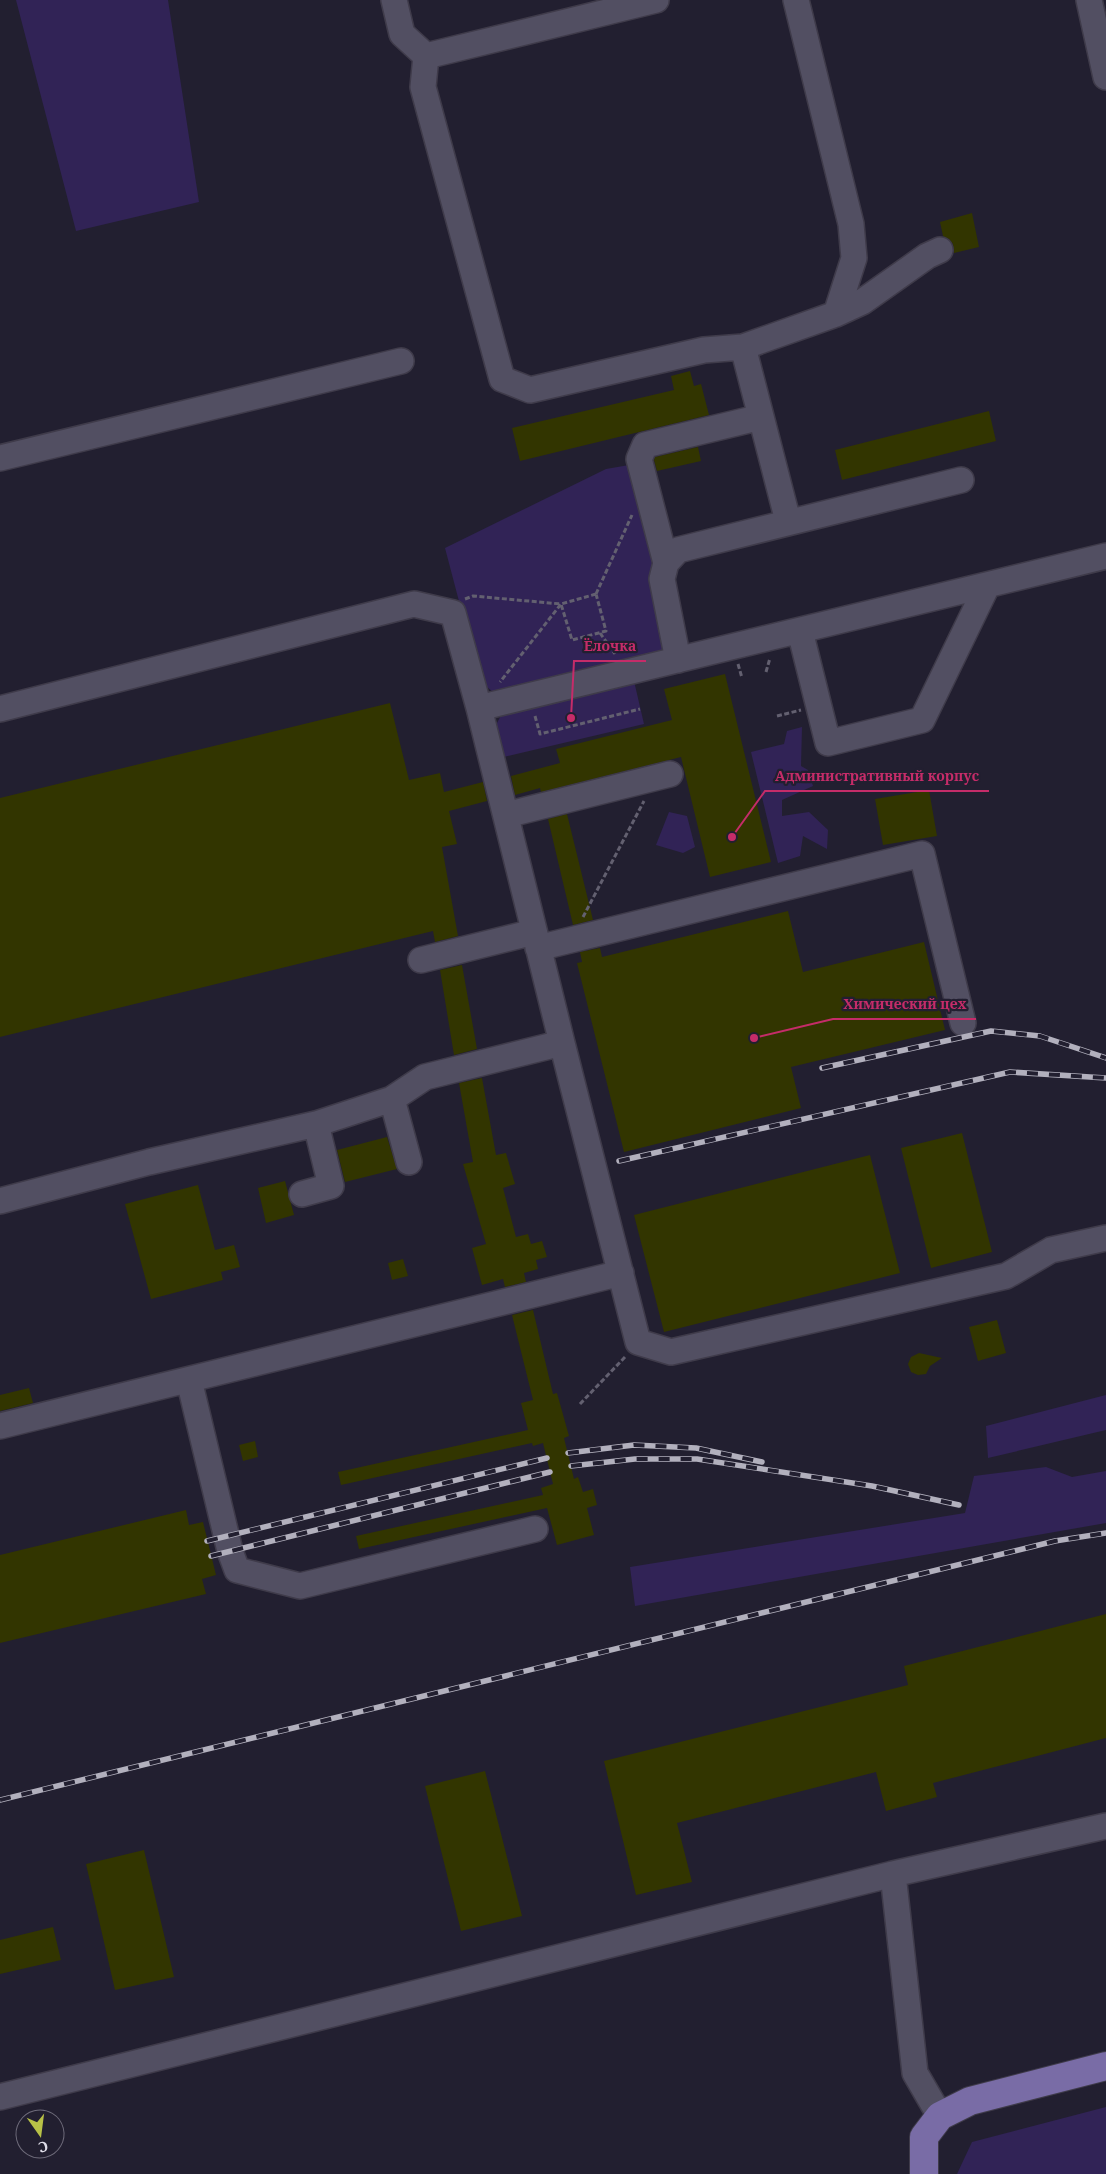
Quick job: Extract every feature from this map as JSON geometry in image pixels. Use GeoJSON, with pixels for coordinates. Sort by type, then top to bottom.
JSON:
{"type":"FeatureCollection","features":[{"type":"Feature","properties":{"kind":"main road"},"geometry":{"type":"LineString","coordinates":[[924,2174],[924,2137],[940,2116],[970,2101],[1106,2066]]}},
{"type":"Feature","properties":{"kind":"street"},"geometry":{"type":"LineString","coordinates":[[394,0],[402,34],[426,56]]}},
{"type":"Feature","properties":{"kind":"street"},"geometry":{"type":"LineString","coordinates":[[426,56],[656,0]]}},
{"type":"Feature","properties":{"kind":"street"},"geometry":{"type":"LineString","coordinates":[[796,0],[851,224],[854,258],[836,314]]}},
{"type":"Feature","properties":{"kind":"street"},"geometry":{"type":"LineString","coordinates":[[1089,0],[1106,77]]}},
{"type":"Feature","properties":{"kind":"street"},"geometry":{"type":"LineString","coordinates":[[426,56],[423,87],[502,379],[530,390],[704,350],[743,347],[836,314],[862,302],[926,256],[940,250]]}},
{"type":"Feature","properties":{"kind":"street"},"geometry":{"type":"LineString","coordinates":[[743,347],[788,522]]}},
{"type":"Feature","properties":{"kind":"street"},"geometry":{"type":"LineString","coordinates":[[0,458],[401,361]]}},
{"type":"Feature","properties":{"kind":"street"},"geometry":{"type":"LineString","coordinates":[[678,660],[662,579],[666,563],[640,459],[646,445],[761,417]]}},
{"type":"Feature","properties":{"kind":"street"},"geometry":{"type":"LineString","coordinates":[[666,563],[678,550],[961,480]]}},
{"type":"Feature","properties":{"kind":"street"},"geometry":{"type":"LineString","coordinates":[[479,708],[1106,556]]}},
{"type":"Feature","properties":{"kind":"street"},"geometry":{"type":"LineString","coordinates":[[800,631],[828,743],[922,720],[987,586]]}},
{"type":"Feature","properties":{"kind":"street"},"geometry":{"type":"LineString","coordinates":[[0,709],[414,604],[454,613],[638,1342],[671,1352],[1006,1276],[1052,1250],[1106,1238]]}},
{"type":"Feature","properties":{"kind":"street"},"geometry":{"type":"LineString","coordinates":[[506,815],[663,776]]}},
{"type":"Feature","properties":{"kind":"street"},"geometry":{"type":"LineString","coordinates":[[421,960],[536,940],[570,940],[922,854],[963,1023]]}},
{"type":"Feature","properties":{"kind":"street"},"geometry":{"type":"LineString","coordinates":[[0,1201],[149,1162],[316,1124],[392,1099],[425,1076],[562,1043]]}},
{"type":"Feature","properties":{"kind":"street"},"geometry":{"type":"LineString","coordinates":[[392,1099],[409,1162]]}},
{"type":"Feature","properties":{"kind":"street"},"geometry":{"type":"LineString","coordinates":[[302,1194],[331,1186],[316,1124]]}},
{"type":"Feature","properties":{"kind":"street"},"geometry":{"type":"LineString","coordinates":[[0,1426],[620,1273]]}},
{"type":"Feature","properties":{"kind":"street"},"geometry":{"type":"LineString","coordinates":[[189,1380],[230,1551],[237,1570],[300,1586],[535,1529]]}},
{"type":"Feature","properties":{"kind":"street"},"geometry":{"type":"LineString","coordinates":[[0,2097],[893,1874],[1106,1826]]}},
{"type":"Feature","properties":{"kind":"street"},"geometry":{"type":"LineString","coordinates":[[893,1874],[915,2072],[940,2116]]}},
{"type":"Feature","properties":{"kind":"path"},"geometry":{"type":"LineString","coordinates":[[561,604],[572,640],[606,630],[596,594],[633,512],[651,504]]}},
{"type":"Feature","properties":{"kind":"path"},"geometry":{"type":"LineString","coordinates":[[454,613],[457,601],[473,596],[561,604],[596,594]]}},
{"type":"Feature","properties":{"kind":"path"},"geometry":{"type":"LineString","coordinates":[[479,708],[561,604]]}},
{"type":"Feature","properties":{"kind":"path"},"geometry":{"type":"LineString","coordinates":[[530,696],[540,734],[640,709]]}},
{"type":"Feature","properties":{"kind":"path"},"geometry":{"type":"LineString","coordinates":[[570,940],[663,776]]}},
{"type":"Feature","properties":{"kind":"path"},"geometry":{"type":"LineString","coordinates":[[580,1404],[638,1342]]}},
{"type":"Feature","properties":{"kind":"shaded area"},"geometry":{"type":"Polygon","coordinates":[[[16,0],[168,0],[199,202],[76,231],[16,0]]]}},
{"type":"Feature","properties":{"kind":"shaded area"},"geometry":{"type":"Polygon","coordinates":[[[635,464],[672,656],[500,698],[480,681],[445,548],[606,469],[635,464]]]}},
{"type":"Feature","properties":{"kind":"shaded area"},"geometry":{"type":"Polygon","coordinates":[[[634,681],[644,724],[499,758],[492,732],[503,712],[634,681]]]}},
{"type":"Feature","properties":{"kind":"shaded area"},"geometry":{"type":"Polygon","coordinates":[[[802,727],[801,766],[808,770],[813,786],[782,800],[782,816],[809,812],[828,830],[827,849],[803,836],[800,856],[778,863],[751,752],[784,744],[787,731],[802,727]]]}},
{"type":"Feature","properties":{"kind":"shaded area"},"geometry":{"type":"Polygon","coordinates":[[[669,812],[687,816],[695,847],[683,853],[656,845],[669,812]]]}},
{"type":"Feature","properties":{"kind":"shaded area"},"geometry":{"type":"Polygon","coordinates":[[[1106,1395],[1106,1430],[988,1458],[986,1426],[1106,1395]]]}},
{"type":"Feature","properties":{"kind":"shaded area"},"geometry":{"type":"Polygon","coordinates":[[[1046,1467],[1072,1477],[1106,1471],[1106,1523],[635,1606],[630,1567],[965,1513],[974,1476],[1046,1467]]]}},
{"type":"Feature","properties":{"kind":"shaded area"},"geometry":{"type":"Polygon","coordinates":[[[1106,2107],[1106,2174],[957,2174],[972,2142],[1106,2107]]]}},
{"type":"Feature","properties":{"kind":"building"},"geometry":{"type":"Polygon","coordinates":[[[972,213],[979,247],[954,253],[953,244],[943,236],[940,222],[972,213]]]}},
{"type":"Feature","properties":{"kind":"building"},"geometry":{"type":"Polygon","coordinates":[[[690,371],[694,386],[701,384],[709,415],[520,461],[512,428],[674,390],[671,376],[690,371]]]}},
{"type":"Feature","properties":{"kind":"building"},"geometry":{"type":"Polygon","coordinates":[[[989,411],[996,441],[842,480],[835,450],[989,411]]]}},
{"type":"Feature","properties":{"kind":"building"},"geometry":{"type":"Polygon","coordinates":[[[698,447],[701,461],[657,471],[655,457],[698,447]]]}},
{"type":"Feature","properties":{"kind":"building"},"geometry":{"type":"Polygon","coordinates":[[[725,674],[771,862],[710,877],[681,757],[541,792],[540,788],[515,795],[511,776],[560,763],[556,749],[672,720],[664,689],[725,674]]]}},
{"type":"Feature","properties":{"kind":"building"},"geometry":{"type":"Polygon","coordinates":[[[390,703],[409,780],[440,773],[444,792],[483,782],[487,801],[449,811],[457,844],[442,847],[458,936],[435,942],[433,931],[0,1037],[0,798],[390,703]]]}},
{"type":"Feature","properties":{"kind":"building"},"geometry":{"type":"Polygon","coordinates":[[[929,790],[937,836],[883,845],[875,799],[929,790]]]}},
{"type":"Feature","properties":{"kind":"building"},"geometry":{"type":"Polygon","coordinates":[[[567,814],[593,920],[573,925],[548,819],[567,814]]]}},
{"type":"Feature","properties":{"kind":"building"},"geometry":{"type":"Polygon","coordinates":[[[788,911],[803,972],[924,942],[945,1030],[791,1067],[801,1108],[624,1152],[577,963],[582,962],[580,952],[600,948],[602,957],[788,911]]]}},
{"type":"Feature","properties":{"kind":"building"},"geometry":{"type":"Polygon","coordinates":[[[462,965],[477,1049],[454,1055],[440,970],[462,965]]]}},
{"type":"Feature","properties":{"kind":"building"},"geometry":{"type":"Polygon","coordinates":[[[482,1078],[496,1155],[506,1153],[515,1184],[503,1188],[516,1237],[528,1234],[531,1244],[542,1241],[547,1257],[536,1260],[538,1269],[524,1273],[526,1282],[505,1287],[503,1279],[482,1285],[472,1248],[486,1244],[463,1164],[473,1162],[459,1083],[482,1078]]]}},
{"type":"Feature","properties":{"kind":"building"},"geometry":{"type":"Polygon","coordinates":[[[962,1133],[992,1252],[931,1268],[901,1148],[962,1133]]]}},
{"type":"Feature","properties":{"kind":"building"},"geometry":{"type":"Polygon","coordinates":[[[387,1137],[397,1169],[345,1182],[337,1150],[387,1137]]]}},
{"type":"Feature","properties":{"kind":"building"},"geometry":{"type":"Polygon","coordinates":[[[870,1155],[900,1273],[664,1332],[634,1215],[870,1155]]]}},
{"type":"Feature","properties":{"kind":"building"},"geometry":{"type":"Polygon","coordinates":[[[285,1181],[294,1215],[266,1223],[258,1188],[285,1181]]]}},
{"type":"Feature","properties":{"kind":"building"},"geometry":{"type":"Polygon","coordinates":[[[198,1185],[215,1250],[234,1245],[240,1267],[221,1272],[223,1280],[151,1299],[125,1204],[198,1185]]]}},
{"type":"Feature","properties":{"kind":"building"},"geometry":{"type":"Polygon","coordinates":[[[403,1259],[408,1276],[392,1280],[388,1263],[403,1259]]]}},
{"type":"Feature","properties":{"kind":"building"},"geometry":{"type":"Polygon","coordinates":[[[533,1310],[553,1394],[557,1393],[569,1436],[564,1438],[574,1479],[578,1477],[583,1492],[593,1489],[597,1505],[587,1508],[594,1535],[557,1545],[547,1508],[359,1549],[356,1536],[543,1495],[541,1488],[553,1484],[543,1443],[533,1446],[532,1443],[341,1485],[338,1472],[528,1430],[521,1403],[533,1400],[512,1315],[533,1310]]]}},
{"type":"Feature","properties":{"kind":"building"},"geometry":{"type":"Polygon","coordinates":[[[997,1320],[1006,1353],[978,1361],[969,1327],[997,1320]]]}},
{"type":"Feature","properties":{"kind":"building"},"geometry":{"type":"Polygon","coordinates":[[[919,1353],[942,1358],[930,1366],[926,1374],[918,1375],[911,1372],[908,1364],[911,1357],[919,1353]]]}},
{"type":"Feature","properties":{"kind":"building"},"geometry":{"type":"Polygon","coordinates":[[[29,1388],[33,1403],[0,1411],[0,1395],[29,1388]]]}},
{"type":"Feature","properties":{"kind":"building"},"geometry":{"type":"Polygon","coordinates":[[[255,1441],[258,1457],[243,1461],[239,1445],[255,1441]]]}},
{"type":"Feature","properties":{"kind":"building"},"geometry":{"type":"Polygon","coordinates":[[[186,1510],[189,1525],[203,1522],[216,1575],[202,1579],[206,1594],[0,1643],[0,1555],[186,1510]]]}},
{"type":"Feature","properties":{"kind":"building"},"geometry":{"type":"Polygon","coordinates":[[[1106,1614],[1106,1738],[933,1783],[937,1797],[886,1811],[876,1772],[677,1823],[692,1882],[636,1895],[604,1761],[908,1685],[904,1666],[1106,1614]]]}},
{"type":"Feature","properties":{"kind":"building"},"geometry":{"type":"Polygon","coordinates":[[[485,1771],[522,1916],[461,1931],[425,1786],[485,1771]]]}},
{"type":"Feature","properties":{"kind":"building"},"geometry":{"type":"Polygon","coordinates":[[[144,1850],[174,1977],[115,1990],[86,1864],[144,1850]]]}},
{"type":"Feature","properties":{"kind":"building"},"geometry":{"type":"Polygon","coordinates":[[[53,1927],[61,1960],[0,1974],[0,1940],[53,1927]]]}},
{"type":"Feature","properties":{"kind":"railway"},"geometry":{"type":"LineString","coordinates":[[822,1068],[991,1031],[1040,1036],[1106,1058]]}},
{"type":"Feature","properties":{"kind":"railway"},"geometry":{"type":"LineString","coordinates":[[619,1161],[1010,1072],[1106,1078]]}},
{"type":"Feature","properties":{"kind":"railway"},"geometry":{"type":"LineString","coordinates":[[568,1453],[634,1445],[696,1448],[762,1462]]}},
{"type":"Feature","properties":{"kind":"railway"},"geometry":{"type":"LineString","coordinates":[[207,1541],[547,1458]]}},
{"type":"Feature","properties":{"kind":"railway"},"geometry":{"type":"LineString","coordinates":[[571,1466],[635,1459],[697,1459],[872,1486],[959,1505]]}},
{"type":"Feature","properties":{"kind":"railway"},"geometry":{"type":"LineString","coordinates":[[211,1556],[550,1472]]}},
{"type":"Feature","properties":{"kind":"railway"},"geometry":{"type":"LineString","coordinates":[[0,1800],[1055,1541],[1106,1533]]}},
{"type":"Feature","properties":{"kind":"place","name":"Ёлочка"},"geometry":{"type":"Point","coordinates":[571,718]}},
{"type":"Feature","properties":{"kind":"place","name":"Административный корпус"},"geometry":{"type":"Point","coordinates":[732,837]}},
{"type":"Feature","properties":{"kind":"place","name":"Химический цех"},"geometry":{"type":"Point","coordinates":[754,1038]}}]}
